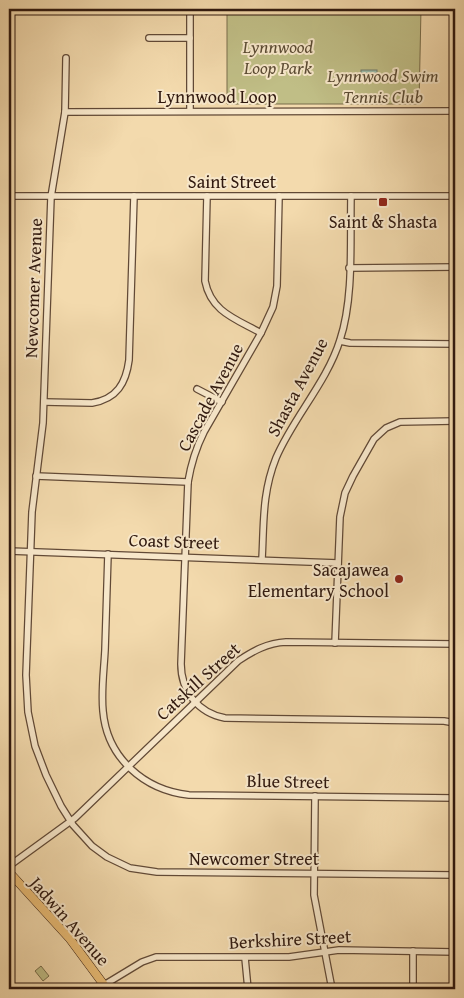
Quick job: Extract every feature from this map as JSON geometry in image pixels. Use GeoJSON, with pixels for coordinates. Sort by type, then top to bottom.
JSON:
{"type":"FeatureCollection","features":[{"type":"Feature","properties":{"kind":"main road","name":"Jadwin Avenue"},"geometry":{"type":"LineString","coordinates":[[9,872],[70,939],[106,987]]}},
{"type":"Feature","properties":{"kind":"street"},"geometry":{"type":"LineString","coordinates":[[190,9],[190,111]]}},
{"type":"Feature","properties":{"kind":"street"},"geometry":{"type":"LineString","coordinates":[[149,38],[190,38]]}},
{"type":"Feature","properties":{"kind":"street"},"geometry":{"type":"LineString","coordinates":[[51,197],[65,112],[66,58]]}},
{"type":"Feature","properties":{"kind":"street","name":"Lynnwood Loop"},"geometry":{"type":"LineString","coordinates":[[65,112],[455,111]]}},
{"type":"Feature","properties":{"kind":"street","name":"Saint Street"},"geometry":{"type":"LineString","coordinates":[[9,196],[455,196]]}},
{"type":"Feature","properties":{"kind":"street"},"geometry":{"type":"LineString","coordinates":[[44,402],[100,402],[115,393],[125,380],[129,360],[134,196]]}},
{"type":"Feature","properties":{"kind":"street"},"geometry":{"type":"LineString","coordinates":[[208,196],[205,281],[207,291],[218,308],[261,334]]}},
{"type":"Feature","properties":{"kind":"street","name":"Cascade Avenue"},"geometry":{"type":"LineString","coordinates":[[196,703],[187,691],[181,673],[188,482],[196,448],[261,334],[273,307],[277,286],[279,196]]}},
{"type":"Feature","properties":{"kind":"street","name":"Shasta Avenue"},"geometry":{"type":"LineString","coordinates":[[262,559],[264,499],[277,457],[331,362],[340,341],[346,316],[352,196]]}},
{"type":"Feature","properties":{"kind":"street","name":"Newcomer Avenue"},"geometry":{"type":"LineString","coordinates":[[51,197],[44,402],[42,437],[36,476],[26,675],[28,712],[35,746],[46,775],[61,806],[71,821]]}},
{"type":"Feature","properties":{"kind":"street"},"geometry":{"type":"LineString","coordinates":[[349,268],[455,267]]}},
{"type":"Feature","properties":{"kind":"street"},"geometry":{"type":"LineString","coordinates":[[340,341],[350,343],[455,344]]}},
{"type":"Feature","properties":{"kind":"street"},"geometry":{"type":"LineString","coordinates":[[197,389],[222,402]]}},
{"type":"Feature","properties":{"kind":"street"},"geometry":{"type":"LineString","coordinates":[[336,643],[338,563],[342,508],[348,486],[374,439],[386,428],[400,422],[455,421]]}},
{"type":"Feature","properties":{"kind":"street"},"geometry":{"type":"LineString","coordinates":[[36,476],[188,482]]}},
{"type":"Feature","properties":{"kind":"street","name":"Coast Street"},"geometry":{"type":"LineString","coordinates":[[9,551],[338,563]]}},
{"type":"Feature","properties":{"kind":"street","name":"Blue Street"},"geometry":{"type":"LineString","coordinates":[[108,554],[103,713],[110,741],[128,767],[140,777],[154,785],[179,794],[455,798]]}},
{"type":"Feature","properties":{"kind":"street","name":"Catskill Street"},"geometry":{"type":"LineString","coordinates":[[9,866],[71,821],[238,661],[260,648],[279,642],[455,644]]}},
{"type":"Feature","properties":{"kind":"street"},"geometry":{"type":"LineString","coordinates":[[196,703],[206,712],[225,718],[444,721],[455,723]]}},
{"type":"Feature","properties":{"kind":"street"},"geometry":{"type":"LineString","coordinates":[[315,796],[314,895],[332,989]]}},
{"type":"Feature","properties":{"kind":"street","name":"Newcomer Street"},"geometry":{"type":"LineString","coordinates":[[71,821],[98,851],[117,863],[140,870],[157,872],[455,875]]}},
{"type":"Feature","properties":{"kind":"street"},"geometry":{"type":"LineString","coordinates":[[413,951],[413,989]]}},
{"type":"Feature","properties":{"kind":"street","name":"Berkshire Street"},"geometry":{"type":"LineString","coordinates":[[106,987],[142,962],[156,957],[245,958],[288,957],[324,952],[455,952]]}},
{"type":"Feature","properties":{"kind":"street"},"geometry":{"type":"LineString","coordinates":[[245,958],[248,989]]}},
{"type":"Feature","properties":{"kind":"green space","name":"Lynnwood Loop Park"},"geometry":{"type":"Polygon","coordinates":[[[227,9],[421,9],[419,104],[227,104],[227,9]]]}},
{"type":"Feature","properties":{"kind":"green space"},"geometry":{"type":"Polygon","coordinates":[[[41,966],[49,976],[43,981],[35,971],[41,966]]]}},
{"type":"Feature","properties":{"kind":"shaded area"},"geometry":{"type":"Polygon","coordinates":[[[361,70],[377,70],[377,77],[361,77],[361,70]]]}},
{"type":"Feature","properties":{"kind":"place","name":"Saint & Shasta"},"geometry":{"type":"Point","coordinates":[383,202]}},
{"type":"Feature","properties":{"kind":"place","name":"Sacajawea Elementary School"},"geometry":{"type":"Point","coordinates":[399,579]}},
{"type":"Feature","properties":{"kind":"park label","name":"Lynnwood Swim Tennis Club"},"geometry":{"type":"Point","coordinates":[383,85]}}]}
